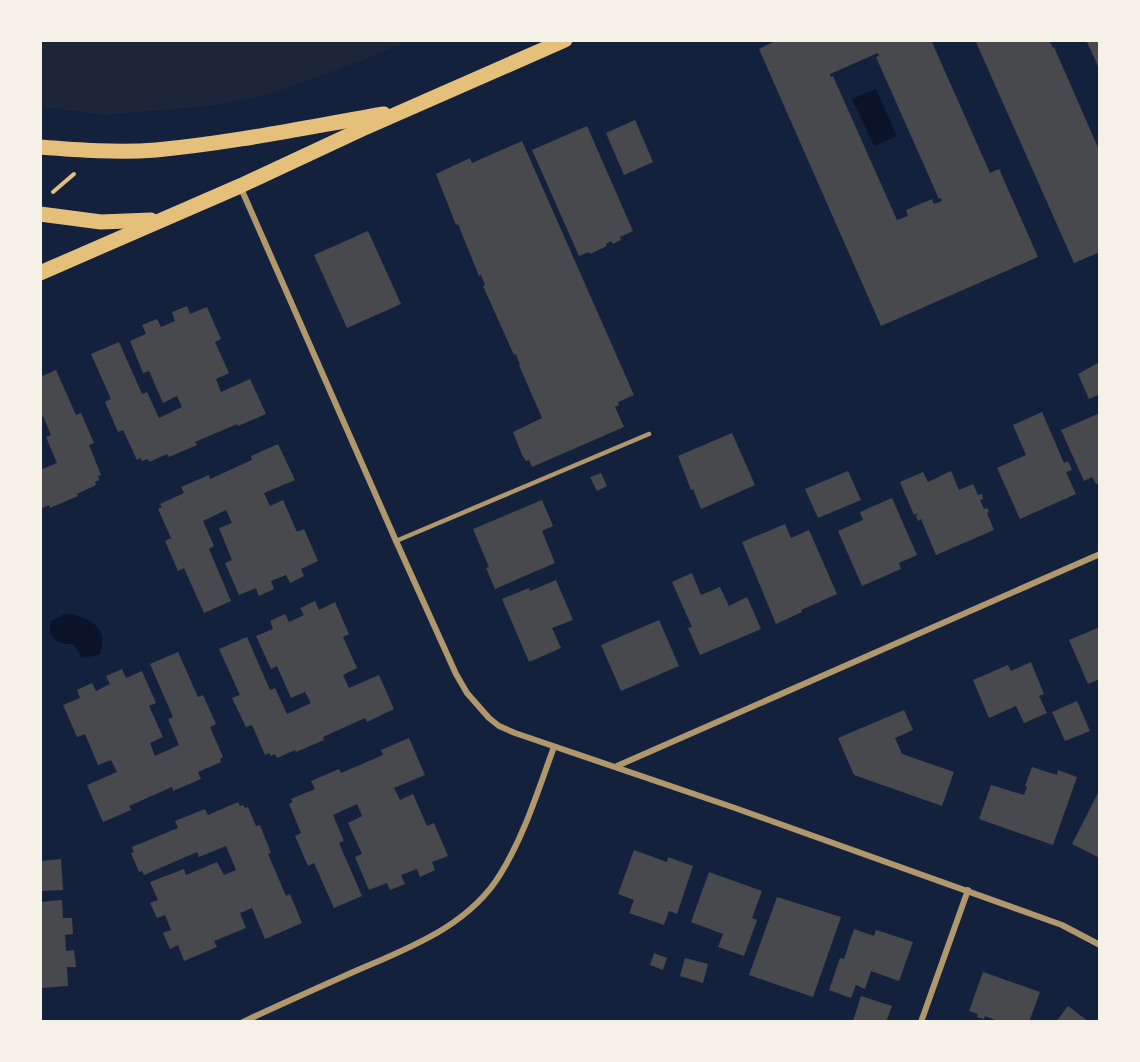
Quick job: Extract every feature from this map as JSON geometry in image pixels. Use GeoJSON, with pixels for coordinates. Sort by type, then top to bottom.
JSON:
{"type":"FeatureCollection","features":[{"type":"Feature","properties":{"kind":"main road"},"geometry":{"type":"LineString","coordinates":[[40,273],[565,40]]}},
{"type":"Feature","properties":{"kind":"main road"},"geometry":{"type":"LineString","coordinates":[[40,147],[73,150],[154,150],[245,138],[408,110]]}},
{"type":"Feature","properties":{"kind":"main road"},"geometry":{"type":"LineString","coordinates":[[40,214],[101,222],[161,220]]}},
{"type":"Feature","properties":{"kind":"street"},"geometry":{"type":"LineString","coordinates":[[240,186],[452,665],[467,693],[483,712],[499,726],[554,747],[617,766],[968,890],[1062,925],[1100,945]]}},
{"type":"Feature","properties":{"kind":"street"},"geometry":{"type":"LineString","coordinates":[[617,766],[1100,554]]}},
{"type":"Feature","properties":{"kind":"street"},"geometry":{"type":"LineString","coordinates":[[243,1022],[430,938],[464,915],[501,874],[521,835],[554,747]]}},
{"type":"Feature","properties":{"kind":"street"},"geometry":{"type":"LineString","coordinates":[[921,1022],[968,890]]}},
{"type":"Feature","properties":{"kind":"lane"},"geometry":{"type":"LineString","coordinates":[[396,541],[650,434]]}},
{"type":"Feature","properties":{"kind":"path"},"geometry":{"type":"LineString","coordinates":[[52,193],[75,174]]}},
{"type":"Feature","properties":{"kind":"shaded area"},"geometry":{"type":"Polygon","coordinates":[[[41,40],[408,41],[361,61],[267,95],[219,105],[105,115],[41,107],[41,40]]]}},
{"type":"Feature","properties":{"kind":"shaded area"},"geometry":{"type":"Polygon","coordinates":[[[876,89],[897,136],[874,146],[852,99],[876,89]]]}},
{"type":"Feature","properties":{"kind":"shaded area"},"geometry":{"type":"Polygon","coordinates":[[[65,614],[82,617],[96,625],[103,638],[99,655],[81,658],[73,644],[58,642],[54,639],[50,632],[51,621],[65,614]]]}},
{"type":"Feature","properties":{"kind":"building"},"geometry":{"type":"Polygon","coordinates":[[[777,40],[931,40],[990,173],[999,169],[1038,257],[881,326],[759,49],[777,40]],[[878,53],[830,74],[831,77],[833,76],[897,220],[908,216],[906,210],[932,199],[934,204],[942,201],[941,198],[939,199],[876,57],[879,56],[878,53]]]}},
{"type":"Feature","properties":{"kind":"building"},"geometry":{"type":"Polygon","coordinates":[[[975,40],[1049,40],[1054,47],[1100,152],[1100,252],[1074,263],[975,40]]]}},
{"type":"Feature","properties":{"kind":"building"},"geometry":{"type":"Polygon","coordinates":[[[1086,40],[1100,40],[1100,66],[1098,66],[1086,40]]]}},
{"type":"Feature","properties":{"kind":"building"},"geometry":{"type":"Polygon","coordinates":[[[635,120],[653,162],[624,175],[606,133],[635,120]]]}},
{"type":"Feature","properties":{"kind":"building"},"geometry":{"type":"Polygon","coordinates":[[[587,126],[633,231],[620,237],[621,240],[613,244],[611,241],[606,244],[607,246],[590,254],[589,252],[579,256],[532,150],[587,126]]]}},
{"type":"Feature","properties":{"kind":"building"},"geometry":{"type":"Polygon","coordinates":[[[522,141],[634,395],[618,402],[619,405],[615,407],[624,427],[532,467],[529,460],[526,461],[522,455],[513,432],[542,418],[516,354],[514,355],[483,286],[485,285],[481,275],[479,276],[458,224],[456,225],[436,174],[470,158],[472,163],[522,141]]]}},
{"type":"Feature","properties":{"kind":"building"},"geometry":{"type":"Polygon","coordinates":[[[368,231],[401,304],[347,328],[314,255],[368,231]]]}},
{"type":"Feature","properties":{"kind":"building"},"geometry":{"type":"Polygon","coordinates":[[[187,306],[190,314],[207,307],[221,339],[215,342],[229,373],[216,379],[221,392],[250,379],[266,414],[195,442],[197,445],[169,457],[167,454],[149,462],[148,459],[137,460],[123,430],[118,432],[105,402],[111,399],[91,354],[119,342],[142,394],[147,392],[159,418],[182,407],[177,396],[163,403],[149,371],[143,373],[130,341],[146,334],[142,325],[157,319],[161,327],[175,321],[172,312],[187,306]]]}},
{"type":"Feature","properties":{"kind":"building"},"geometry":{"type":"Polygon","coordinates":[[[1100,362],[1100,394],[1089,399],[1078,374],[1100,362]]]}},
{"type":"Feature","properties":{"kind":"building"},"geometry":{"type":"Polygon","coordinates":[[[56,370],[76,415],[81,413],[94,443],[89,445],[101,475],[95,482],[96,485],[77,494],[78,496],[50,508],[49,505],[40,509],[40,470],[57,463],[46,437],[51,435],[43,416],[40,417],[40,377],[56,370]]]}},
{"type":"Feature","properties":{"kind":"building"},"geometry":{"type":"Polygon","coordinates":[[[1042,412],[1064,463],[1068,461],[1072,470],[1066,472],[1076,494],[1020,519],[997,468],[1026,455],[1013,425],[1042,412]]]}},
{"type":"Feature","properties":{"kind":"building"},"geometry":{"type":"Polygon","coordinates":[[[1100,413],[1100,483],[1096,484],[1092,477],[1084,481],[1061,430],[1100,413]]]}},
{"type":"Feature","properties":{"kind":"building"},"geometry":{"type":"Polygon","coordinates":[[[732,433],[755,485],[701,509],[678,456],[732,433]]]}},
{"type":"Feature","properties":{"kind":"building"},"geometry":{"type":"Polygon","coordinates":[[[278,444],[295,480],[264,493],[270,506],[283,500],[297,532],[304,529],[318,561],[301,569],[304,576],[290,583],[286,575],[271,581],[274,589],[259,596],[256,588],[239,595],[225,563],[232,560],[219,528],[232,523],[226,510],[203,521],[214,546],[209,549],[231,601],[204,613],[184,568],[178,571],[165,541],[171,538],[158,509],[162,507],[160,504],[184,493],[181,487],[209,475],[210,479],[252,460],[251,456],[278,444]]]}},
{"type":"Feature","properties":{"kind":"building"},"geometry":{"type":"Polygon","coordinates":[[[848,471],[861,500],[818,518],[805,489],[848,471]]]}},
{"type":"Feature","properties":{"kind":"building"},"geometry":{"type":"Polygon","coordinates":[[[951,471],[959,490],[973,484],[978,495],[982,494],[983,499],[980,500],[984,509],[987,508],[989,512],[987,513],[994,530],[936,555],[921,519],[918,521],[916,516],[918,513],[914,515],[900,482],[923,472],[928,482],[951,471]]]}},
{"type":"Feature","properties":{"kind":"building"},"geometry":{"type":"Polygon","coordinates":[[[601,473],[607,486],[597,491],[590,477],[601,473]]]}},
{"type":"Feature","properties":{"kind":"building"},"geometry":{"type":"Polygon","coordinates":[[[892,498],[917,555],[899,563],[901,569],[862,586],[838,531],[863,520],[860,512],[892,498]]]}},
{"type":"Feature","properties":{"kind":"building"},"geometry":{"type":"Polygon","coordinates":[[[542,500],[553,526],[542,531],[555,563],[495,589],[486,568],[489,567],[473,529],[542,500]]]}},
{"type":"Feature","properties":{"kind":"building"},"geometry":{"type":"Polygon","coordinates":[[[785,524],[791,538],[809,530],[837,594],[776,624],[742,542],[785,524]]]}},
{"type":"Feature","properties":{"kind":"building"},"geometry":{"type":"Polygon","coordinates":[[[692,573],[701,595],[720,587],[729,606],[747,597],[761,629],[700,655],[688,628],[692,627],[672,582],[692,573]]]}},
{"type":"Feature","properties":{"kind":"building"},"geometry":{"type":"Polygon","coordinates":[[[556,580],[573,620],[552,628],[561,648],[529,662],[502,599],[556,580]]]}},
{"type":"Feature","properties":{"kind":"building"},"geometry":{"type":"Polygon","coordinates":[[[315,601],[319,610],[335,602],[349,634],[343,637],[357,668],[343,675],[349,688],[379,675],[394,709],[367,722],[365,718],[296,752],[295,750],[277,758],[275,754],[265,755],[252,725],[246,727],[232,698],[240,695],[219,649],[247,637],[270,690],[275,688],[287,714],[311,703],[305,692],[291,698],[277,666],[271,669],[256,636],[273,629],[270,621],[285,614],[289,622],[304,615],[300,608],[315,601]]]}},
{"type":"Feature","properties":{"kind":"building"},"geometry":{"type":"Polygon","coordinates":[[[659,620],[679,666],[621,691],[601,645],[659,620]]]}},
{"type":"Feature","properties":{"kind":"building"},"geometry":{"type":"Polygon","coordinates":[[[1100,627],[1100,679],[1088,684],[1069,640],[1100,627]]]}},
{"type":"Feature","properties":{"kind":"building"},"geometry":{"type":"Polygon","coordinates":[[[178,652],[198,697],[203,695],[216,724],[210,727],[223,757],[220,759],[221,762],[198,772],[201,779],[173,791],[172,787],[129,806],[131,810],[103,822],[87,785],[117,772],[111,760],[98,765],[85,734],[77,737],[63,705],[80,698],[77,690],[92,683],[96,691],[110,684],[106,676],[122,669],[126,678],[142,671],[156,703],[149,706],[163,737],[150,743],[155,756],[179,745],[168,719],[173,717],[150,664],[178,652]]]}},
{"type":"Feature","properties":{"kind":"building"},"geometry":{"type":"Polygon","coordinates":[[[1031,662],[1044,694],[1039,696],[1047,713],[1024,723],[1016,706],[989,718],[973,680],[1008,665],[1011,671],[1031,662]]]}},
{"type":"Feature","properties":{"kind":"building"},"geometry":{"type":"Polygon","coordinates":[[[1077,701],[1090,731],[1065,741],[1052,712],[1077,701]]]}},
{"type":"Feature","properties":{"kind":"building"},"geometry":{"type":"Polygon","coordinates":[[[904,710],[913,730],[895,738],[902,754],[954,772],[942,806],[854,775],[838,738],[904,710]]]}},
{"type":"Feature","properties":{"kind":"building"},"geometry":{"type":"Polygon","coordinates":[[[409,738],[425,775],[394,788],[400,800],[413,794],[427,826],[434,823],[448,856],[432,862],[435,870],[420,877],[417,869],[401,875],[405,884],[390,890],[387,883],[369,890],[355,857],[362,854],[348,823],[362,816],[357,804],[333,815],[344,841],[339,843],[362,896],[334,908],[314,863],[308,866],[295,836],[301,833],[289,804],[293,802],[291,799],[315,789],[311,781],[339,769],[341,773],[383,755],[381,750],[409,738]]]}},
{"type":"Feature","properties":{"kind":"building"},"geometry":{"type":"Polygon","coordinates":[[[1032,767],[1057,775],[1058,770],[1077,777],[1053,845],[979,819],[991,785],[1024,795],[1032,767]]]}},
{"type":"Feature","properties":{"kind":"building"},"geometry":{"type":"Polygon","coordinates":[[[1100,789],[1100,858],[1072,844],[1100,789]]]}},
{"type":"Feature","properties":{"kind":"building"},"geometry":{"type":"Polygon","coordinates":[[[238,802],[240,806],[248,807],[256,826],[260,825],[271,853],[268,854],[286,896],[290,894],[302,923],[265,939],[252,908],[240,913],[246,928],[214,941],[217,947],[184,961],[178,945],[170,949],[163,933],[171,930],[165,915],[157,918],[150,903],[158,900],[150,882],[184,869],[186,875],[217,862],[224,875],[236,870],[226,846],[199,857],[197,852],[144,875],[142,871],[139,872],[131,853],[134,852],[132,847],[178,828],[175,821],[205,809],[208,815],[238,802]]]}},
{"type":"Feature","properties":{"kind":"building"},"geometry":{"type":"Polygon","coordinates":[[[634,850],[667,862],[668,857],[693,866],[677,914],[669,911],[664,925],[629,913],[634,900],[618,894],[634,850]]]}},
{"type":"Feature","properties":{"kind":"building"},"geometry":{"type":"Polygon","coordinates":[[[61,859],[63,890],[40,891],[40,861],[61,859]]]}},
{"type":"Feature","properties":{"kind":"building"},"geometry":{"type":"Polygon","coordinates":[[[709,872],[762,891],[752,918],[757,920],[744,956],[718,947],[723,934],[691,922],[709,872]]]}},
{"type":"Feature","properties":{"kind":"building"},"geometry":{"type":"Polygon","coordinates":[[[777,897],[841,917],[813,997],[749,975],[777,897]]]}},
{"type":"Feature","properties":{"kind":"building"},"geometry":{"type":"Polygon","coordinates":[[[62,900],[63,918],[72,918],[73,934],[65,935],[66,951],[74,950],[76,967],[67,967],[68,986],[40,988],[40,902],[62,900]]]}},
{"type":"Feature","properties":{"kind":"building"},"geometry":{"type":"Polygon","coordinates":[[[854,929],[874,936],[876,930],[913,942],[899,981],[871,971],[865,989],[856,985],[851,998],[829,990],[840,958],[844,959],[854,929]]]}},
{"type":"Feature","properties":{"kind":"building"},"geometry":{"type":"Polygon","coordinates":[[[654,953],[667,958],[663,970],[650,965],[654,953]]]}},
{"type":"Feature","properties":{"kind":"building"},"geometry":{"type":"Polygon","coordinates":[[[685,958],[708,964],[703,983],[680,976],[685,958]]]}},
{"type":"Feature","properties":{"kind":"building"},"geometry":{"type":"Polygon","coordinates":[[[983,972],[1040,992],[1029,1022],[1000,1022],[985,1016],[984,1019],[977,1017],[978,1014],[969,1011],[983,972]]]}},
{"type":"Feature","properties":{"kind":"building"},"geometry":{"type":"Polygon","coordinates":[[[861,996],[892,1006],[886,1022],[853,1021],[861,996]]]}},
{"type":"Feature","properties":{"kind":"building"},"geometry":{"type":"Polygon","coordinates":[[[1068,1006],[1089,1022],[1056,1022],[1068,1006]]]}}]}
